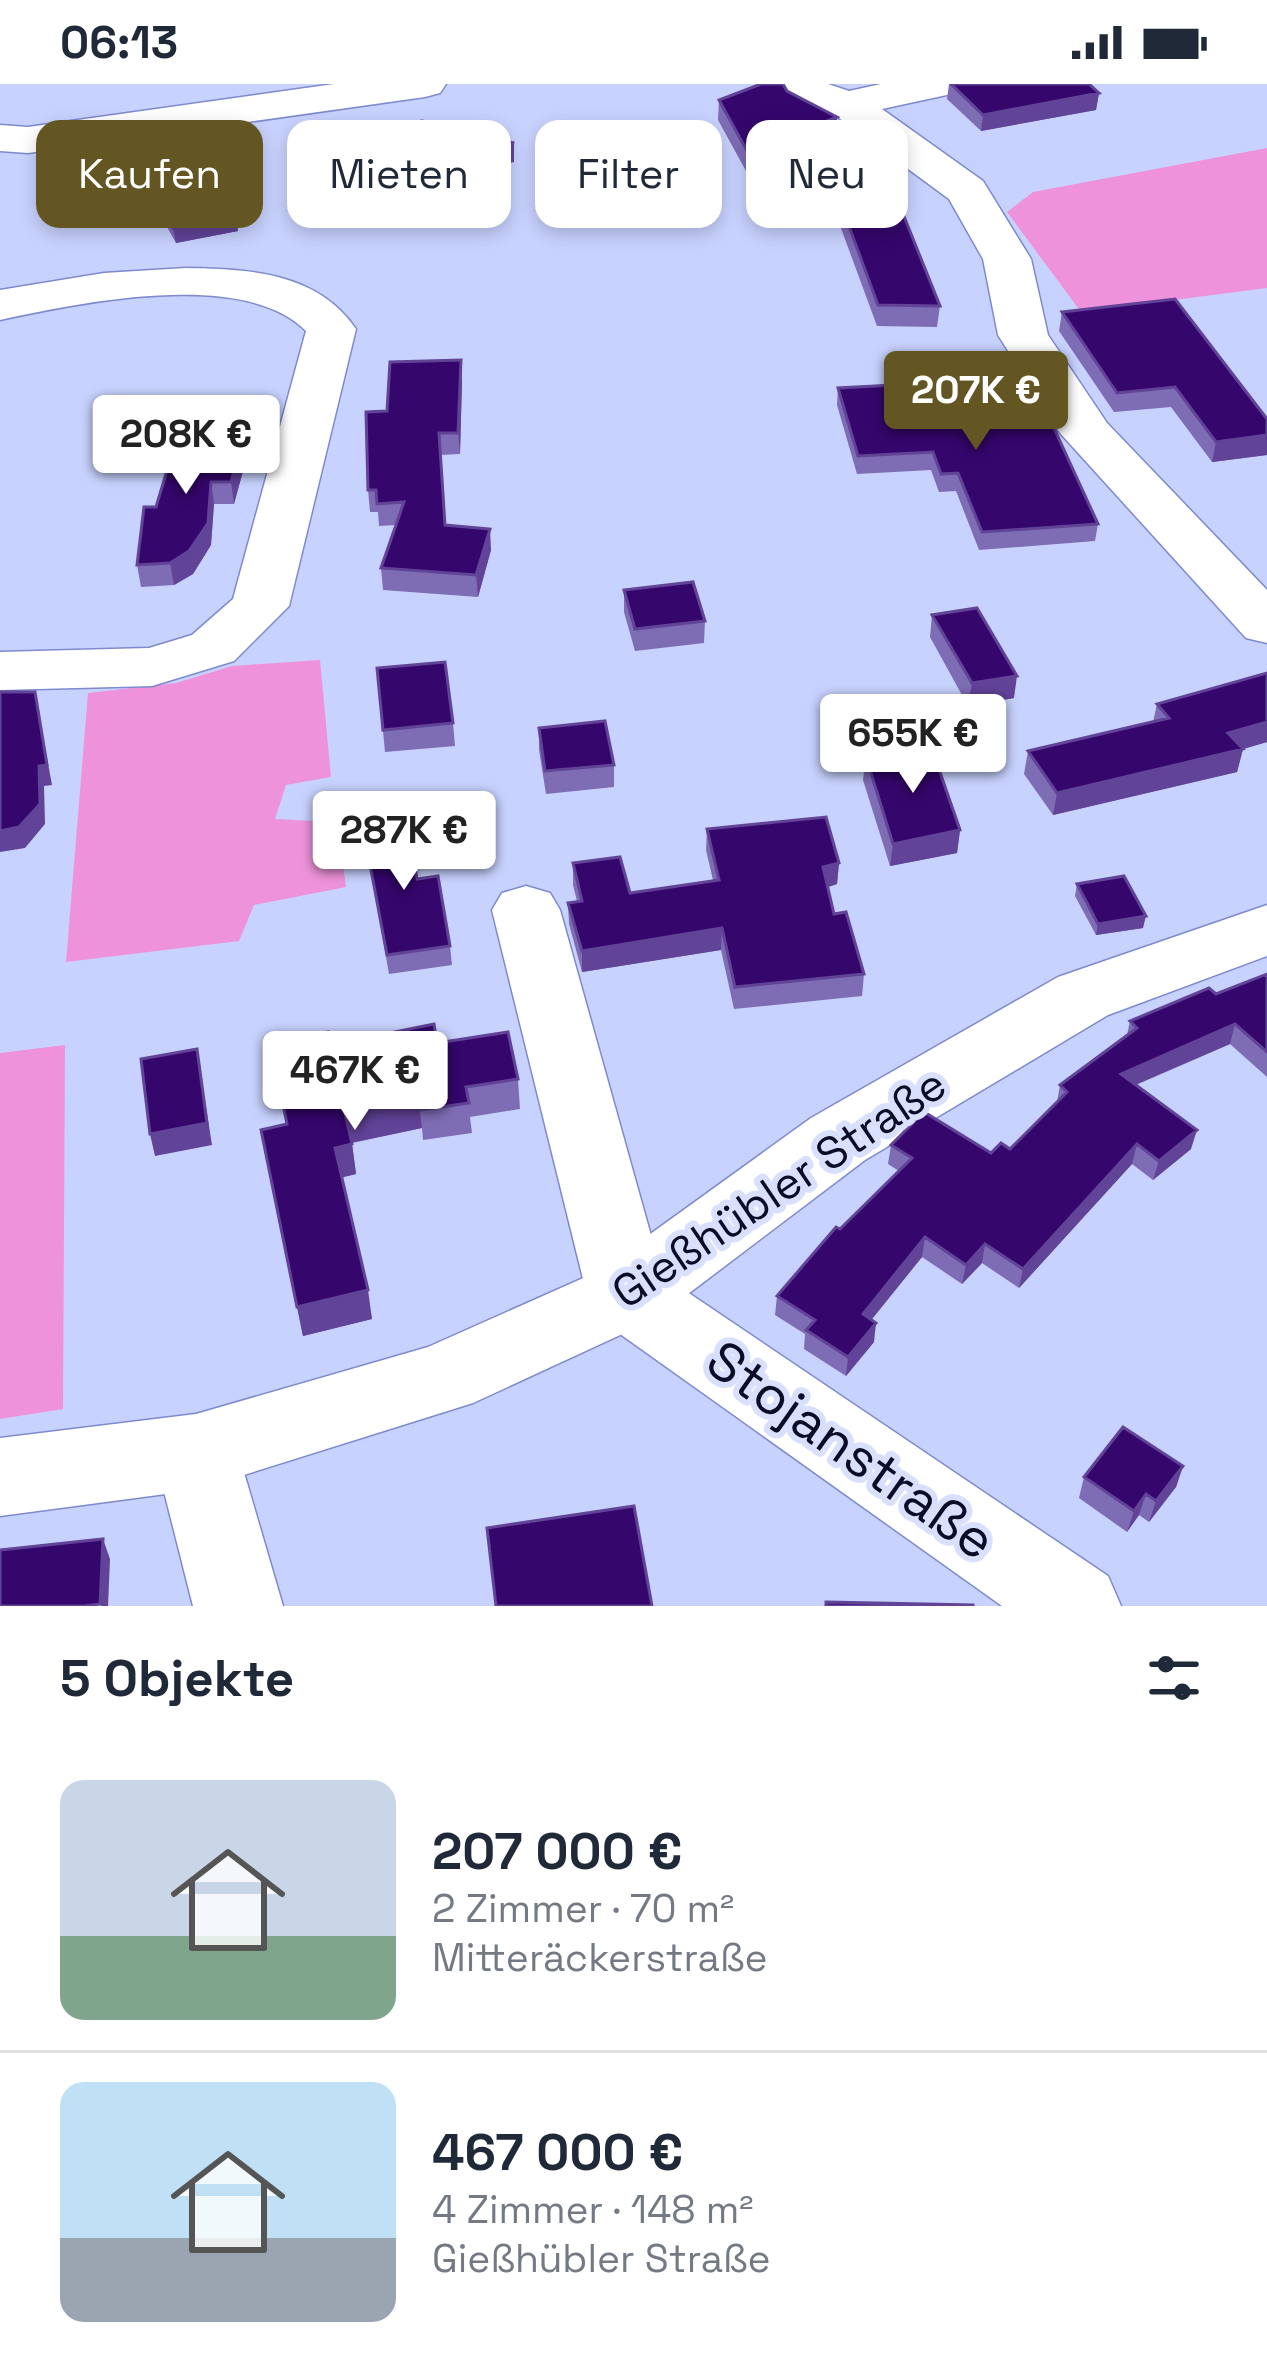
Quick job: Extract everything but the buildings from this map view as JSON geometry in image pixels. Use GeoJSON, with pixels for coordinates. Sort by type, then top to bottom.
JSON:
{"type":"FeatureCollection","features":[{"type":"Feature","properties":{"kind":"street"},"geometry":{"type":"LineString","coordinates":[[0,138],[28,140],[425,84]]}},
{"type":"Feature","properties":{"kind":"street"},"geometry":{"type":"LineString","coordinates":[[784,84],[847,104],[967,191],[1007,260],[1024,335],[1087,433],[1267,625]]}},
{"type":"Feature","properties":{"kind":"street"},"geometry":{"type":"LineString","coordinates":[[847,104],[941,84]]}},
{"type":"Feature","properties":{"kind":"street"},"geometry":{"type":"LineString","coordinates":[[0,305],[43,295],[225,285],[286,294],[318,313],[331,328],[260,606],[213,648],[152,668],[0,671]]}},
{"type":"Feature","properties":{"kind":"street"},"geometry":{"type":"LineString","coordinates":[[526,910],[627,1294]]}},
{"type":"Feature","properties":{"kind":"street","name":"Gießhübler Straße"},"geometry":{"type":"LineString","coordinates":[[0,1477],[196,1452],[444,1378],[627,1294],[838,1139],[1083,996],[1267,930]]}},
{"type":"Feature","properties":{"kind":"street","name":"Stojanstraße"},"geometry":{"type":"LineString","coordinates":[[627,1294],[1076,1606]]}},
{"type":"Feature","properties":{"kind":"street"},"geometry":{"type":"LineString","coordinates":[[196,1452],[238,1606]]}},
{"type":"Feature","properties":{"kind":"shaded area"},"geometry":{"type":"Polygon","coordinates":[[[1267,148],[1267,288],[1081,312],[1007,212],[1033,192],[1267,148]]]}},
{"type":"Feature","properties":{"kind":"shaded area"},"geometry":{"type":"Polygon","coordinates":[[[320,660],[331,777],[286,785],[275,819],[337,822],[346,887],[254,905],[239,941],[66,962],[88,693],[176,683],[232,666],[320,660]]]}},
{"type":"Feature","properties":{"kind":"shaded area"},"geometry":{"type":"Polygon","coordinates":[[[65,1045],[63,1409],[0,1419],[0,1053],[65,1045]]]}}]}
